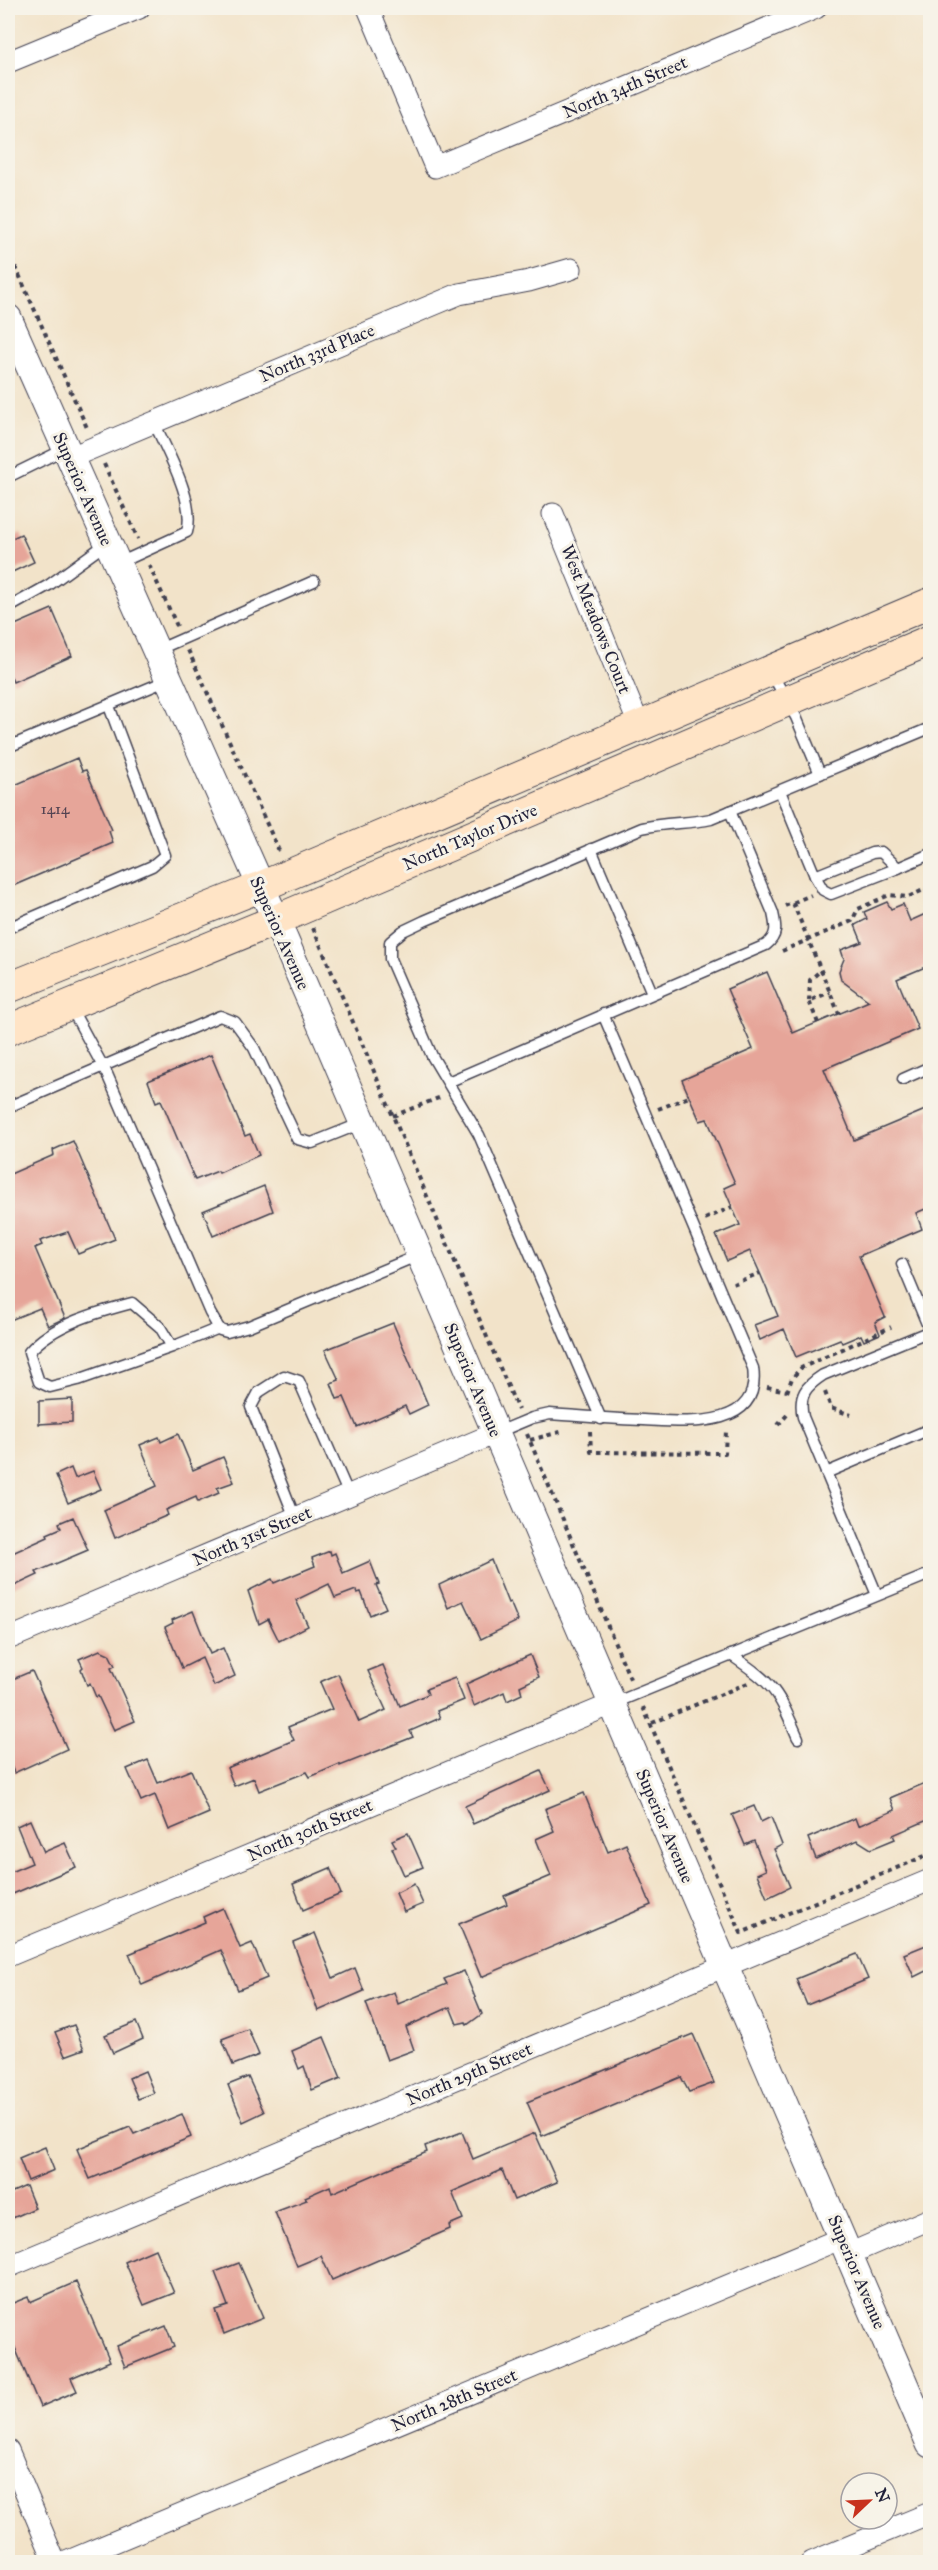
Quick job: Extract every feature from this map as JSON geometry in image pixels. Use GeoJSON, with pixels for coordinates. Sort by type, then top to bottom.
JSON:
{"type":"FeatureCollection","features":[{"type":"Feature","properties":{"kind":"main road","name":"North Taylor Drive"},"geometry":{"type":"LineString","coordinates":[[8,988],[260,887],[930,603]]}},
{"type":"Feature","properties":{"kind":"main road","name":"North Taylor Drive"},"geometry":{"type":"LineString","coordinates":[[8,1030],[276,920],[930,640]]}},
{"type":"Feature","properties":{"kind":"street"},"geometry":{"type":"LineString","coordinates":[[8,62],[139,8]]}},
{"type":"Feature","properties":{"kind":"street","name":"North 34th Street"},"geometry":{"type":"LineString","coordinates":[[368,8],[435,167],[816,8]]}},
{"type":"Feature","properties":{"kind":"street","name":"North 33rd Place"},"geometry":{"type":"LineString","coordinates":[[67,454],[154,422],[459,294],[529,281],[571,268]]}},
{"type":"Feature","properties":{"kind":"street","name":"Superior Avenue"},"geometry":{"type":"LineString","coordinates":[[8,318],[276,920],[496,1433],[624,1699],[725,1967],[930,2444]]}},
{"type":"Feature","properties":{"kind":"street","name":"West Meadows Court"},"geometry":{"type":"LineString","coordinates":[[553,514],[639,725]]}},
{"type":"Feature","properties":{"kind":"street","name":"North 31st Street"},"geometry":{"type":"LineString","coordinates":[[8,1640],[496,1433]]}},
{"type":"Feature","properties":{"kind":"street","name":"North 30th Street"},"geometry":{"type":"LineString","coordinates":[[8,1956],[624,1699]]}},
{"type":"Feature","properties":{"kind":"street","name":"North 29th Street"},"geometry":{"type":"LineString","coordinates":[[8,2267],[930,1880]]}},
{"type":"Feature","properties":{"kind":"street","name":"North 28th Street"},"geometry":{"type":"LineString","coordinates":[[66,2562],[845,2246],[930,2219]]}},
{"type":"Feature","properties":{"kind":"street"},"geometry":{"type":"LineString","coordinates":[[8,2450],[55,2562]]}},
{"type":"Feature","properties":{"kind":"street"},"geometry":{"type":"LineString","coordinates":[[812,2562],[930,2513]]}},
{"type":"Feature","properties":{"kind":"lane"},"geometry":{"type":"LineString","coordinates":[[8,608],[112,553],[187,532],[189,505],[154,422]]}},
{"type":"Feature","properties":{"kind":"lane"},"geometry":{"type":"LineString","coordinates":[[8,477],[67,454]]}},
{"type":"Feature","properties":{"kind":"lane"},"geometry":{"type":"LineString","coordinates":[[155,651],[314,582]]}},
{"type":"Feature","properties":{"kind":"lane"},"geometry":{"type":"LineString","coordinates":[[770,670],[820,774]]}},
{"type":"Feature","properties":{"kind":"lane"},"geometry":{"type":"LineString","coordinates":[[8,747],[168,680]]}},
{"type":"Feature","properties":{"kind":"lane"},"geometry":{"type":"LineString","coordinates":[[8,928],[152,866],[165,855],[109,706]]}},
{"type":"Feature","properties":{"kind":"lane"},"geometry":{"type":"LineString","coordinates":[[601,1419],[484,1146],[432,1056],[390,959],[390,942],[398,934],[414,926],[642,828],[657,824],[695,823],[730,812],[930,729]]}},
{"type":"Feature","properties":{"kind":"lane"},"geometry":{"type":"LineString","coordinates":[[780,791],[815,876],[822,890],[831,894],[930,854]]}},
{"type":"Feature","properties":{"kind":"lane"},"geometry":{"type":"LineString","coordinates":[[448,1082],[766,945],[774,938],[777,928],[772,912],[730,812]]}},
{"type":"Feature","properties":{"kind":"lane"},"geometry":{"type":"LineString","coordinates":[[591,849],[652,993]]}},
{"type":"Feature","properties":{"kind":"lane"},"geometry":{"type":"LineString","coordinates":[[815,876],[872,853],[881,852],[898,868]]}},
{"type":"Feature","properties":{"kind":"lane"},"geometry":{"type":"LineString","coordinates":[[69,1005],[103,1064],[210,1313],[219,1328],[227,1332],[249,1326],[419,1255]]}},
{"type":"Feature","properties":{"kind":"lane"},"geometry":{"type":"LineString","coordinates":[[496,1433],[550,1414],[601,1419],[681,1422],[718,1419],[741,1407],[748,1400],[755,1382],[753,1368],[603,1014]]}},
{"type":"Feature","properties":{"kind":"lane"},"geometry":{"type":"LineString","coordinates":[[8,1107],[103,1064],[220,1016],[235,1022],[254,1048],[297,1139],[312,1143],[362,1123]]}},
{"type":"Feature","properties":{"kind":"lane"},"geometry":{"type":"LineString","coordinates":[[903,1079],[930,1067]]}},
{"type":"Feature","properties":{"kind":"lane"},"geometry":{"type":"LineString","coordinates":[[877,1595],[802,1417],[800,1404],[803,1392],[819,1378],[930,1331],[902,1264]]}},
{"type":"Feature","properties":{"kind":"lane"},"geometry":{"type":"LineString","coordinates":[[172,1347],[160,1327],[132,1303],[66,1326],[40,1339],[29,1352],[39,1382],[50,1387],[78,1380],[172,1347],[219,1328]]}},
{"type":"Feature","properties":{"kind":"lane"},"geometry":{"type":"LineString","coordinates":[[295,1518],[251,1407],[259,1392],[284,1376],[299,1381],[349,1495]]}},
{"type":"Feature","properties":{"kind":"lane"},"geometry":{"type":"LineString","coordinates":[[826,1473],[930,1430]]}},
{"type":"Feature","properties":{"kind":"lane"},"geometry":{"type":"LineString","coordinates":[[624,1699],[930,1574]]}},
{"type":"Feature","properties":{"kind":"lane"},"geometry":{"type":"LineString","coordinates":[[731,1655],[763,1677],[778,1693],[798,1738]]}},
{"type":"Feature","properties":{"kind":"path"},"geometry":{"type":"LineString","coordinates":[[776,953],[852,921],[858,909],[889,895],[908,897],[928,888],[930,900]]}},
{"type":"Feature","properties":{"kind":"path"},"geometry":{"type":"LineString","coordinates":[[772,912],[822,890]]}},
{"type":"Feature","properties":{"kind":"path"},"geometry":{"type":"LineString","coordinates":[[793,903],[839,1014]]}},
{"type":"Feature","properties":{"kind":"path"},"geometry":{"type":"LineString","coordinates":[[311,924],[523,1422],[624,1699],[652,1723],[741,1933],[930,1854]]}},
{"type":"Feature","properties":{"kind":"path"},"geometry":{"type":"LineString","coordinates":[[818,1023],[809,1001],[808,988],[810,980],[820,969]]}},
{"type":"Feature","properties":{"kind":"path"},"geometry":{"type":"LineString","coordinates":[[809,1001],[830,992]]}},
{"type":"Feature","properties":{"kind":"path"},"geometry":{"type":"LineString","coordinates":[[658,1110],[689,1097]]}},
{"type":"Feature","properties":{"kind":"path"},"geometry":{"type":"LineString","coordinates":[[653,1100],[662,1121]]}},
{"type":"Feature","properties":{"kind":"path"},"geometry":{"type":"LineString","coordinates":[[704,1219],[732,1207]]}},
{"type":"Feature","properties":{"kind":"path"},"geometry":{"type":"LineString","coordinates":[[700,1208],[709,1230]]}},
{"type":"Feature","properties":{"kind":"path"},"geometry":{"type":"LineString","coordinates":[[728,1274],[737,1295]]}},
{"type":"Feature","properties":{"kind":"path"},"geometry":{"type":"LineString","coordinates":[[733,1285],[760,1274]]}},
{"type":"Feature","properties":{"kind":"path"},"geometry":{"type":"LineString","coordinates":[[819,1378],[831,1408],[851,1414]]}},
{"type":"Feature","properties":{"kind":"path"},"geometry":{"type":"LineString","coordinates":[[764,1394],[767,1380]]}},
{"type":"Feature","properties":{"kind":"path"},"geometry":{"type":"LineString","coordinates":[[766,1387],[787,1391]]}},
{"type":"Feature","properties":{"kind":"path"},"geometry":{"type":"LineString","coordinates":[[778,1425],[786,1418],[788,1408]]}},
{"type":"Feature","properties":{"kind":"path"},"geometry":{"type":"LineString","coordinates":[[580,1430],[590,1429],[591,1452],[725,1453],[725,1430],[731,1427]]}},
{"type":"Feature","properties":{"kind":"path"},"geometry":{"type":"LineString","coordinates":[[530,1440],[570,1431]]}},
{"type":"Feature","properties":{"kind":"path"},"geometry":{"type":"LineString","coordinates":[[652,1723],[763,1677]]}},
{"type":"Feature","properties":{"kind":"building"},"geometry":{"type":"Polygon","coordinates":[[[21,534],[34,562],[8,574],[8,540],[21,534]]]}},
{"type":"Feature","properties":{"kind":"building"},"geometry":{"type":"Polygon","coordinates":[[[52,609],[72,656],[13,682],[8,670],[8,628],[52,609]]]}},
{"type":"Feature","properties":{"kind":"building"},"geometry":{"type":"Polygon","coordinates":[[[77,758],[82,771],[86,770],[112,830],[109,831],[113,843],[8,888],[8,788],[77,758]]]}},
{"type":"Feature","properties":{"kind":"building"},"geometry":{"type":"Polygon","coordinates":[[[887,902],[891,909],[903,904],[910,921],[930,912],[930,965],[897,979],[918,1029],[824,1069],[854,1140],[930,1108],[930,1207],[916,1213],[922,1229],[859,1256],[885,1317],[875,1322],[880,1334],[864,1341],[861,1335],[842,1343],[840,1339],[796,1357],[784,1329],[760,1340],[754,1325],[778,1316],[760,1273],[750,1251],[727,1261],[716,1235],[740,1225],[724,1188],[735,1183],[707,1119],[700,1121],[682,1080],[753,1049],[727,989],[767,972],[793,1033],[869,1001],[841,980],[839,971],[844,959],[841,950],[862,942],[855,925],[867,919],[864,912],[887,902]]]}},
{"type":"Feature","properties":{"kind":"building"},"geometry":{"type":"Polygon","coordinates":[[[211,1055],[245,1136],[250,1134],[259,1155],[219,1173],[218,1171],[195,1180],[161,1100],[156,1102],[148,1081],[211,1055]]]}},
{"type":"Feature","properties":{"kind":"building"},"geometry":{"type":"Polygon","coordinates":[[[73,1141],[115,1239],[78,1254],[68,1232],[40,1241],[42,1245],[35,1248],[65,1318],[48,1326],[40,1308],[8,1321],[8,1175],[54,1155],[53,1150],[73,1141]]]}},
{"type":"Feature","properties":{"kind":"building"},"geometry":{"type":"Polygon","coordinates":[[[264,1186],[273,1211],[213,1236],[203,1211],[264,1186]]]}},
{"type":"Feature","properties":{"kind":"building"},"geometry":{"type":"Polygon","coordinates":[[[393,1323],[428,1405],[409,1414],[405,1406],[357,1427],[344,1397],[337,1399],[331,1383],[339,1380],[325,1350],[393,1323]]]}},
{"type":"Feature","properties":{"kind":"building"},"geometry":{"type":"Polygon","coordinates":[[[72,1399],[72,1422],[39,1424],[39,1401],[72,1399]]]}},
{"type":"Feature","properties":{"kind":"building"},"geometry":{"type":"Polygon","coordinates":[[[178,1434],[193,1470],[223,1457],[234,1482],[217,1488],[219,1493],[198,1502],[196,1497],[166,1510],[168,1515],[115,1538],[104,1510],[157,1486],[140,1445],[159,1437],[161,1442],[178,1434]]]}},
{"type":"Feature","properties":{"kind":"building"},"geometry":{"type":"Polygon","coordinates":[[[71,1468],[75,1478],[93,1471],[101,1489],[68,1503],[56,1475],[71,1468]]]}},
{"type":"Feature","properties":{"kind":"building"},"geometry":{"type":"Polygon","coordinates":[[[73,1517],[88,1550],[36,1572],[38,1575],[8,1589],[8,1555],[48,1537],[47,1534],[61,1528],[59,1523],[73,1517]]]}},
{"type":"Feature","properties":{"kind":"building"},"geometry":{"type":"Polygon","coordinates":[[[330,1551],[331,1555],[335,1553],[343,1573],[370,1561],[379,1584],[376,1585],[386,1608],[370,1615],[361,1592],[357,1593],[356,1590],[335,1598],[329,1584],[296,1600],[308,1626],[279,1641],[268,1619],[259,1624],[248,1591],[272,1579],[274,1583],[315,1566],[312,1558],[330,1551]]]}},
{"type":"Feature","properties":{"kind":"building"},"geometry":{"type":"Polygon","coordinates":[[[491,1560],[508,1603],[510,1602],[518,1621],[481,1639],[463,1601],[448,1608],[439,1585],[491,1560]]]}},
{"type":"Feature","properties":{"kind":"building"},"geometry":{"type":"Polygon","coordinates":[[[193,1611],[210,1654],[223,1648],[235,1676],[214,1686],[202,1658],[182,1668],[165,1627],[173,1623],[172,1620],[193,1611]]]}},
{"type":"Feature","properties":{"kind":"building"},"geometry":{"type":"Polygon","coordinates":[[[100,1650],[109,1654],[115,1666],[111,1668],[135,1721],[114,1730],[98,1696],[96,1697],[90,1683],[87,1685],[79,1659],[100,1650]]]}},
{"type":"Feature","properties":{"kind":"building"},"geometry":{"type":"Polygon","coordinates":[[[530,1655],[539,1677],[520,1686],[522,1694],[507,1701],[504,1692],[474,1706],[466,1684],[530,1655]]]}},
{"type":"Feature","properties":{"kind":"building"},"geometry":{"type":"Polygon","coordinates":[[[383,1665],[400,1706],[428,1694],[426,1689],[455,1678],[464,1700],[437,1711],[440,1718],[410,1731],[413,1737],[340,1766],[340,1764],[310,1777],[307,1772],[259,1791],[254,1778],[234,1786],[227,1768],[294,1740],[288,1727],[332,1709],[320,1682],[338,1674],[359,1722],[386,1710],[368,1671],[383,1665]]]}},
{"type":"Feature","properties":{"kind":"building"},"geometry":{"type":"Polygon","coordinates":[[[32,1671],[67,1749],[14,1773],[8,1758],[8,1681],[32,1671]]]}},
{"type":"Feature","properties":{"kind":"building"},"geometry":{"type":"Polygon","coordinates":[[[148,1760],[158,1783],[191,1770],[209,1813],[169,1830],[155,1795],[141,1801],[127,1769],[148,1760]]]}},
{"type":"Feature","properties":{"kind":"building"},"geometry":{"type":"Polygon","coordinates":[[[541,1771],[550,1790],[473,1824],[465,1806],[541,1771]]]}},
{"type":"Feature","properties":{"kind":"building"},"geometry":{"type":"Polygon","coordinates":[[[930,1781],[930,1819],[893,1835],[895,1839],[871,1849],[857,1840],[816,1859],[808,1838],[855,1818],[858,1826],[895,1810],[890,1798],[930,1781]]]}},
{"type":"Feature","properties":{"kind":"building"},"geometry":{"type":"Polygon","coordinates":[[[584,1793],[608,1852],[626,1844],[651,1905],[481,1977],[459,1924],[507,1904],[504,1896],[551,1876],[536,1839],[554,1831],[545,1809],[584,1793]]]}},
{"type":"Feature","properties":{"kind":"building"},"geometry":{"type":"Polygon","coordinates":[[[754,1806],[761,1822],[771,1817],[782,1845],[774,1849],[790,1887],[767,1898],[757,1874],[766,1870],[754,1841],[745,1845],[732,1815],[754,1806]]]}},
{"type":"Feature","properties":{"kind":"building"},"geometry":{"type":"Polygon","coordinates":[[[30,1820],[44,1852],[65,1843],[76,1867],[8,1896],[8,1873],[32,1863],[17,1826],[30,1820]]]}},
{"type":"Feature","properties":{"kind":"building"},"geometry":{"type":"Polygon","coordinates":[[[408,1833],[423,1867],[404,1875],[392,1848],[396,1847],[392,1840],[408,1833]]]}},
{"type":"Feature","properties":{"kind":"building"},"geometry":{"type":"Polygon","coordinates":[[[330,1868],[341,1894],[303,1910],[293,1884],[330,1868]]]}},
{"type":"Feature","properties":{"kind":"building"},"geometry":{"type":"Polygon","coordinates":[[[414,1884],[423,1904],[404,1912],[396,1893],[414,1884]]]}},
{"type":"Feature","properties":{"kind":"building"},"geometry":{"type":"Polygon","coordinates":[[[223,1908],[240,1948],[252,1943],[267,1978],[238,1990],[221,1950],[142,1985],[129,1954],[205,1922],[203,1917],[223,1908]]]}},
{"type":"Feature","properties":{"kind":"building"},"geometry":{"type":"Polygon","coordinates":[[[315,1933],[333,1978],[355,1968],[364,1991],[318,2011],[293,1942],[315,1933]]]}},
{"type":"Feature","properties":{"kind":"building"},"geometry":{"type":"Polygon","coordinates":[[[926,1945],[930,1957],[930,1969],[914,1977],[904,1954],[926,1945]]]}},
{"type":"Feature","properties":{"kind":"building"},"geometry":{"type":"Polygon","coordinates":[[[857,1954],[868,1979],[807,2005],[796,1979],[857,1954]]]}},
{"type":"Feature","properties":{"kind":"building"},"geometry":{"type":"Polygon","coordinates":[[[464,1971],[482,2014],[467,2025],[466,2022],[457,2024],[450,2007],[406,2027],[414,2050],[387,2060],[366,2003],[394,1992],[398,2004],[447,1984],[444,1979],[464,1971]]]}},
{"type":"Feature","properties":{"kind":"building"},"geometry":{"type":"Polygon","coordinates":[[[136,2022],[143,2039],[113,2053],[105,2035],[136,2022]]]}},
{"type":"Feature","properties":{"kind":"building"},"geometry":{"type":"Polygon","coordinates":[[[74,2025],[84,2049],[65,2056],[55,2032],[74,2025]]]}},
{"type":"Feature","properties":{"kind":"building"},"geometry":{"type":"Polygon","coordinates":[[[248,2029],[259,2055],[233,2065],[222,2039],[248,2029]]]}},
{"type":"Feature","properties":{"kind":"building"},"geometry":{"type":"Polygon","coordinates":[[[693,2034],[714,2083],[689,2092],[681,2077],[542,2136],[527,2102],[693,2034]]]}},
{"type":"Feature","properties":{"kind":"building"},"geometry":{"type":"Polygon","coordinates":[[[324,2037],[341,2078],[312,2090],[304,2066],[299,2069],[292,2051],[324,2037]]]}},
{"type":"Feature","properties":{"kind":"building"},"geometry":{"type":"Polygon","coordinates":[[[145,2071],[154,2093],[138,2099],[129,2078],[145,2071]]]}},
{"type":"Feature","properties":{"kind":"building"},"geometry":{"type":"Polygon","coordinates":[[[248,2077],[264,2112],[243,2122],[228,2085],[248,2077]]]}},
{"type":"Feature","properties":{"kind":"building"},"geometry":{"type":"Polygon","coordinates":[[[182,2114],[191,2137],[90,2179],[77,2149],[130,2127],[134,2134],[182,2114]]]}},
{"type":"Feature","properties":{"kind":"building"},"geometry":{"type":"Polygon","coordinates":[[[462,2132],[473,2159],[535,2133],[557,2182],[514,2200],[502,2170],[452,2192],[463,2219],[449,2225],[450,2229],[332,2280],[321,2256],[297,2266],[275,2212],[307,2200],[305,2197],[330,2186],[332,2193],[427,2152],[425,2146],[462,2132]]]}},
{"type":"Feature","properties":{"kind":"building"},"geometry":{"type":"Polygon","coordinates":[[[45,2147],[54,2170],[28,2181],[19,2158],[45,2147]]]}},
{"type":"Feature","properties":{"kind":"building"},"geometry":{"type":"Polygon","coordinates":[[[26,2186],[35,2208],[8,2220],[8,2194],[26,2186]]]}},
{"type":"Feature","properties":{"kind":"building"},"geometry":{"type":"Polygon","coordinates":[[[155,2249],[174,2293],[144,2305],[125,2262],[155,2249]]]}},
{"type":"Feature","properties":{"kind":"building"},"geometry":{"type":"Polygon","coordinates":[[[239,2263],[263,2318],[224,2334],[215,2310],[228,2306],[215,2272],[239,2263]]]}},
{"type":"Feature","properties":{"kind":"building"},"geometry":{"type":"Polygon","coordinates":[[[76,2282],[110,2361],[71,2378],[77,2391],[40,2407],[8,2331],[8,2305],[28,2297],[30,2302],[76,2282]]]}},
{"type":"Feature","properties":{"kind":"building"},"geometry":{"type":"Polygon","coordinates":[[[166,2326],[174,2347],[125,2367],[117,2346],[166,2326]]]}}]}
